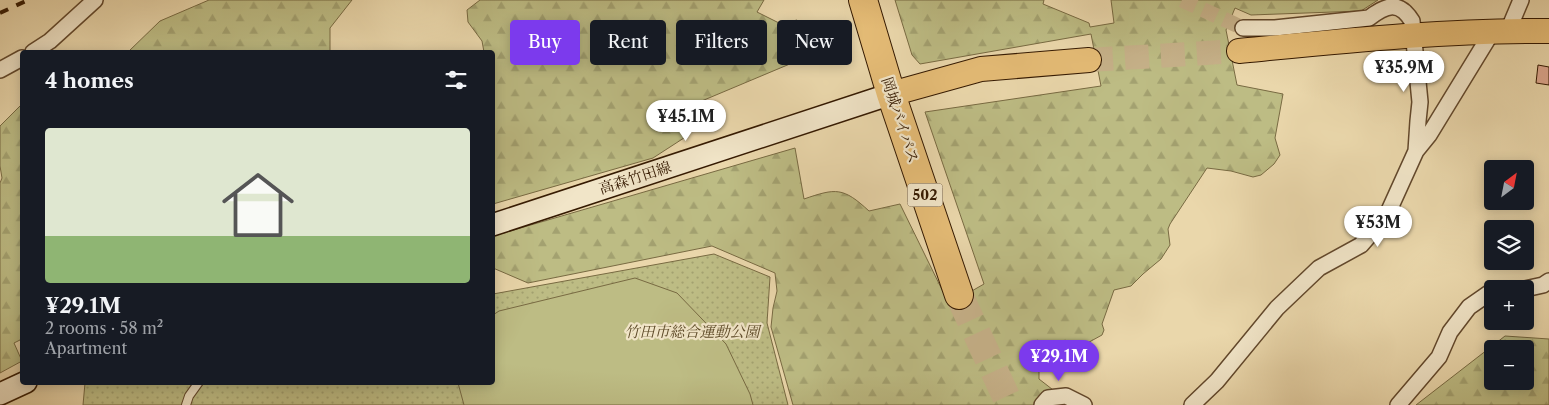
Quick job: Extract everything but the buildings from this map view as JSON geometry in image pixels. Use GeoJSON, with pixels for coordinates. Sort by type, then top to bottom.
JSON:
{"type":"FeatureCollection","features":[{"type":"Feature","properties":{"kind":"highway","name":"岡城バイパス"},"geometry":{"type":"LineString","coordinates":[[863,0],[891,94],[958,295]]}},
{"type":"Feature","properties":{"kind":"main road"},"geometry":{"type":"LineString","coordinates":[[1239,51],[1414,34],[1549,31]]}},
{"type":"Feature","properties":{"kind":"main road"},"geometry":{"type":"LineString","coordinates":[[891,94],[982,69],[1089,60]]}},
{"type":"Feature","properties":{"kind":"main road","name":"高森竹田線"},"geometry":{"type":"LineString","coordinates":[[495,224],[891,94]]}},
{"type":"Feature","properties":{"kind":"main road"},"geometry":{"type":"LineString","coordinates":[[0,394],[20,385]]}},
{"type":"Feature","properties":{"kind":"street"},"geometry":{"type":"LineString","coordinates":[[36,50],[50,41],[95,0]]}},
{"type":"Feature","properties":{"kind":"street"},"geometry":{"type":"LineString","coordinates":[[1192,405],[1217,381],[1277,308],[1319,268],[1361,245],[1387,215],[1416,151],[1429,135],[1521,0]]}},
{"type":"Feature","properties":{"kind":"street"},"geometry":{"type":"LineString","coordinates":[[1243,28],[1275,28],[1369,18],[1389,5],[1397,6],[1407,12],[1412,20],[1420,102],[1416,151]]}},
{"type":"Feature","properties":{"kind":"street"},"geometry":{"type":"LineString","coordinates":[[0,70],[20,59]]}},
{"type":"Feature","properties":{"kind":"street"},"geometry":{"type":"LineString","coordinates":[[1534,288],[1543,286],[1549,281]]}},
{"type":"Feature","properties":{"kind":"street"},"geometry":{"type":"LineString","coordinates":[[1398,405],[1439,358],[1450,332],[1469,307],[1484,297]]}},
{"type":"Feature","properties":{"kind":"street"},"geometry":{"type":"LineString","coordinates":[[1042,405],[1048,398],[1066,396],[1084,405]]}},
{"type":"Feature","properties":{"kind":"lane"},"geometry":{"type":"LineString","coordinates":[[186,405],[189,396],[197,385]]}},
{"type":"Feature","properties":{"kind":"green space"},"geometry":{"type":"Polygon","coordinates":[[[209,0],[352,0],[330,28],[330,50],[130,50],[160,21],[209,0]]]}},
{"type":"Feature","properties":{"kind":"green space"},"geometry":{"type":"Polygon","coordinates":[[[480,0],[764,0],[757,12],[777,22],[777,65],[787,65],[685,108],[687,136],[653,158],[495,203],[495,50],[484,50],[482,41],[468,22],[467,10],[480,0]]]}},
{"type":"Feature","properties":{"kind":"green space"},"geometry":{"type":"Polygon","coordinates":[[[895,0],[1044,0],[1043,4],[1089,23],[1090,27],[1114,23],[1111,0],[1378,0],[1361,11],[1251,15],[1235,8],[1226,30],[1237,85],[1283,94],[1275,138],[1280,155],[1274,164],[1261,175],[1253,177],[1231,171],[1207,168],[1170,224],[1168,229],[1170,245],[1161,259],[1131,286],[1114,290],[1102,324],[1104,330],[1102,335],[1071,352],[1043,363],[1039,368],[1039,379],[1057,393],[1046,405],[793,405],[771,327],[777,291],[775,273],[712,246],[528,283],[495,269],[495,235],[795,148],[804,199],[824,193],[839,192],[852,197],[869,211],[900,204],[949,304],[984,284],[925,112],[1101,86],[1091,34],[920,64],[912,55],[895,0]]]}},
{"type":"Feature","properties":{"kind":"green space"},"geometry":{"type":"Polygon","coordinates":[[[20,106],[20,340],[14,343],[20,356],[20,362],[0,373],[0,183],[2,178],[0,166],[0,126],[20,106]]]}},
{"type":"Feature","properties":{"kind":"green space","name":"竹田市総合運動公園"},"geometry":{"type":"Polygon","coordinates":[[[714,254],[770,277],[767,323],[788,405],[83,405],[85,385],[495,385],[495,294],[714,254]]]}},
{"type":"Feature","properties":{"kind":"green space"},"geometry":{"type":"Polygon","coordinates":[[[635,278],[677,293],[726,344],[750,394],[753,405],[464,405],[459,385],[495,385],[495,314],[499,311],[635,278]]]}},
{"type":"Feature","properties":{"kind":"green space"},"geometry":{"type":"Polygon","coordinates":[[[1505,336],[1549,339],[1549,405],[1416,405],[1484,352],[1484,390],[1534,390],[1534,340],[1500,340],[1505,336]]]}},
{"type":"Feature","properties":{"kind":"tunnel"},"geometry":{"type":"LineString","coordinates":[[1182,0],[1243,28]]}},
{"type":"Feature","properties":{"kind":"tunnel"},"geometry":{"type":"LineString","coordinates":[[1089,60],[1239,51]]}},
{"type":"Feature","properties":{"kind":"tunnel"},"geometry":{"type":"LineString","coordinates":[[959,295],[1010,405]]}},
{"type":"Feature","properties":{"kind":"railway"},"geometry":{"type":"LineString","coordinates":[[0,13],[28,0]]}}]}
